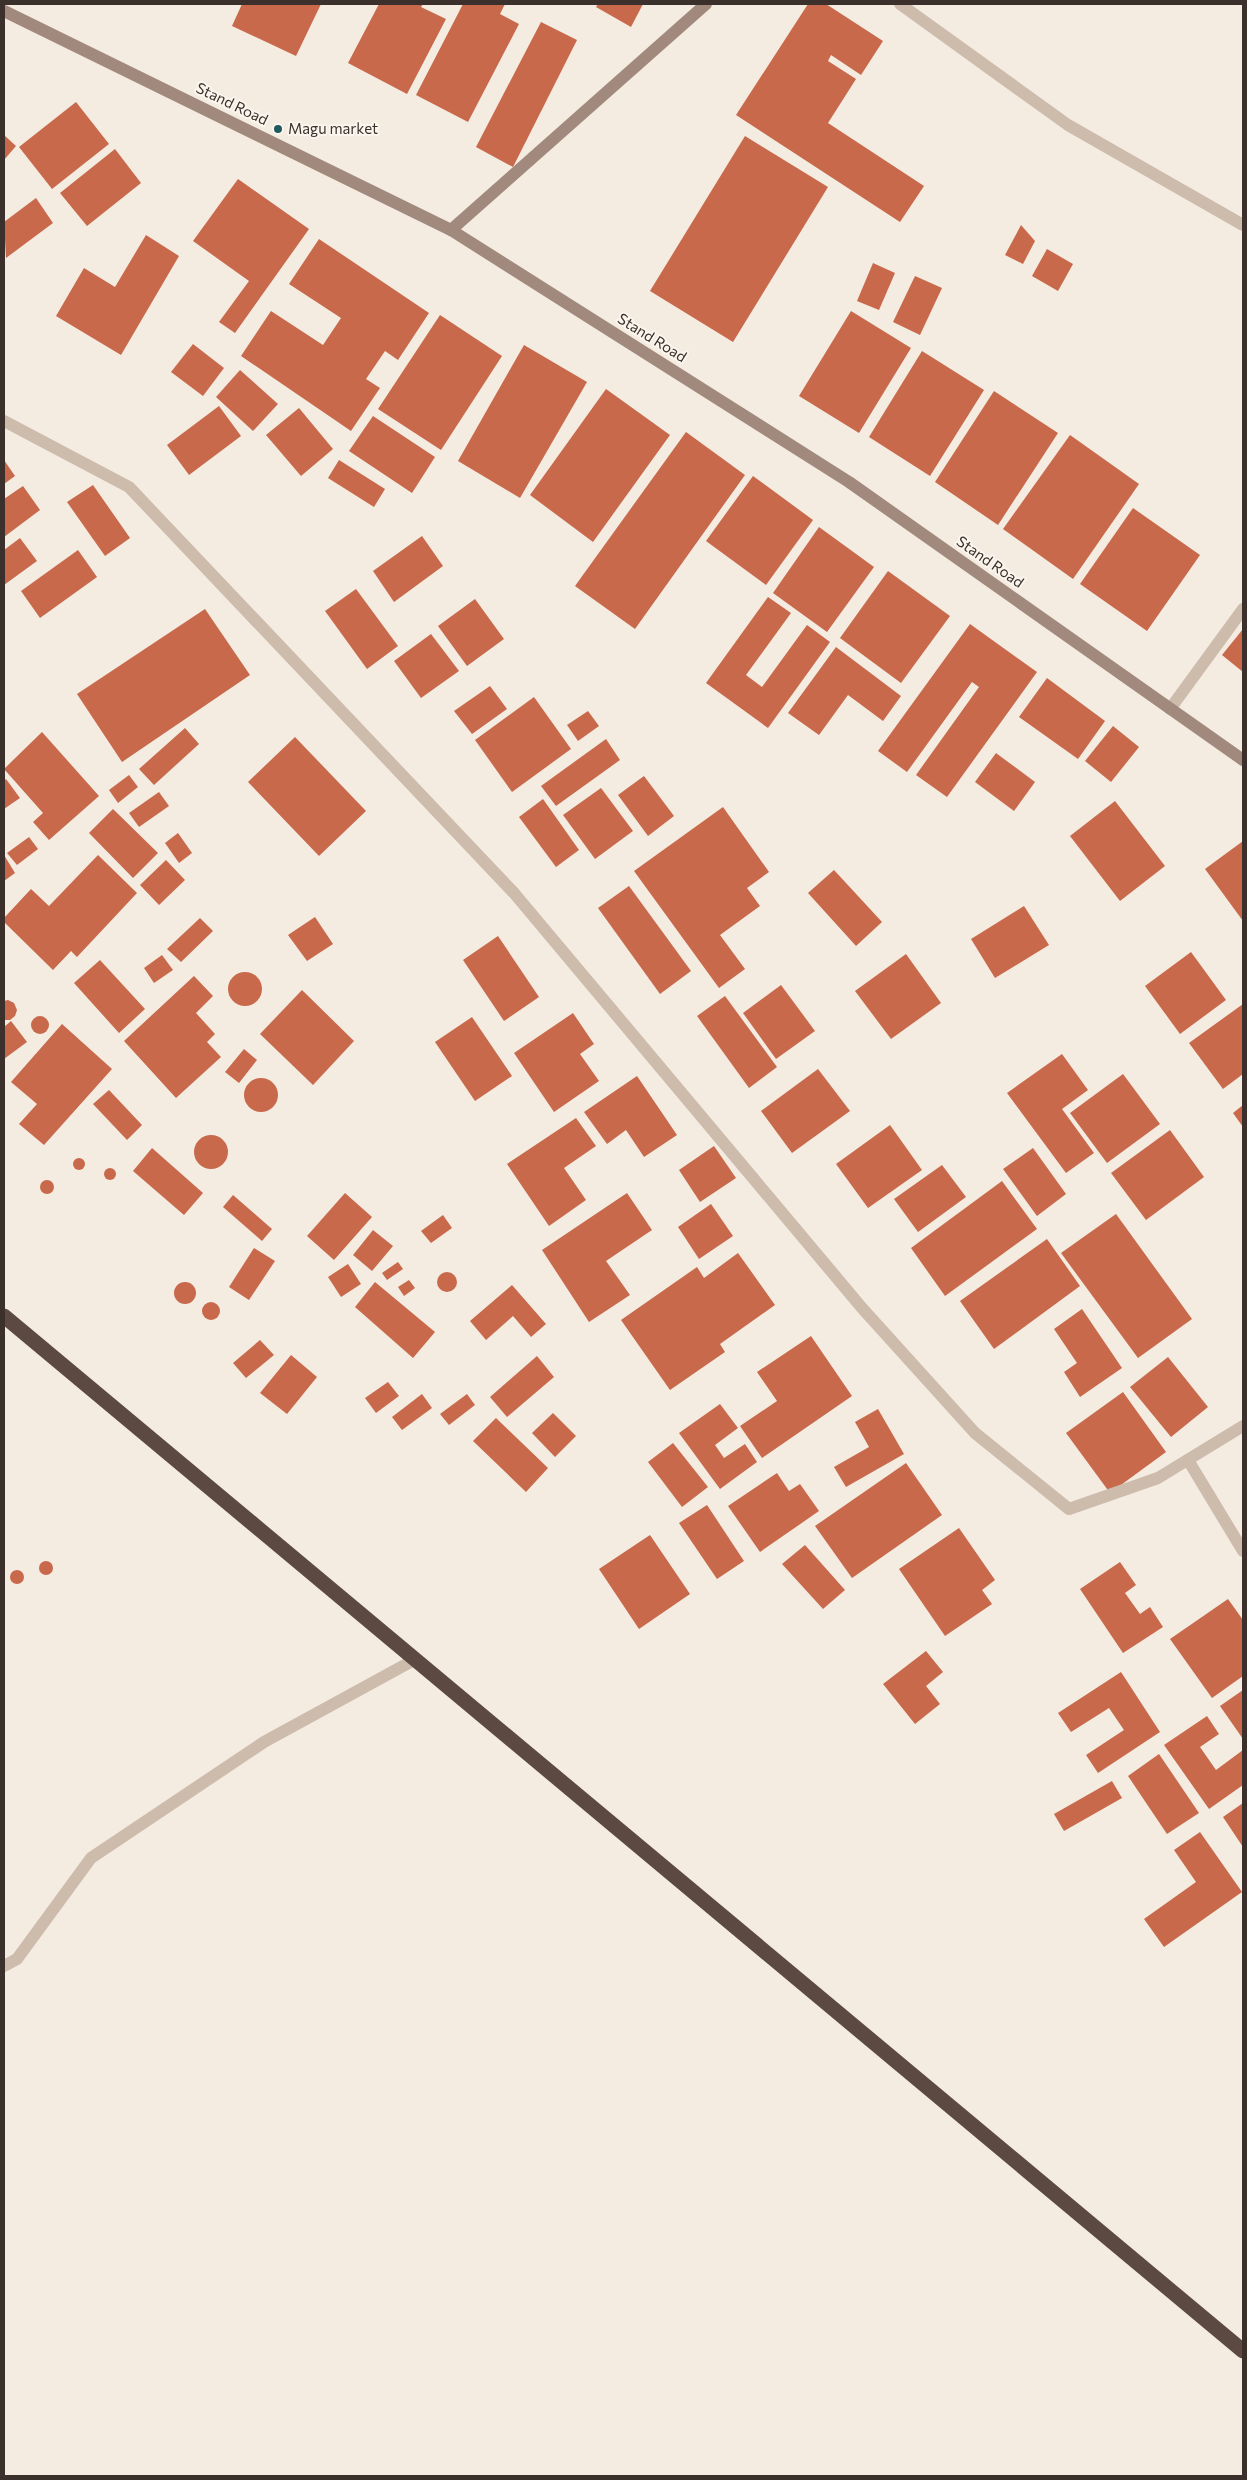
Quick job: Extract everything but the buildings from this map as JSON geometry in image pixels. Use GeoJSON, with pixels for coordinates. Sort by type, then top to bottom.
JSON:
{"type":"FeatureCollection","features":[{"type":"Feature","properties":{"kind":"highway"},"geometry":{"type":"LineString","coordinates":[[4,1316],[1243,2351]]}},
{"type":"Feature","properties":{"kind":"main road"},"geometry":{"type":"LineString","coordinates":[[452,230],[706,4]]}},
{"type":"Feature","properties":{"kind":"main road","name":"Stand Road"},"geometry":{"type":"LineString","coordinates":[[4,11],[452,230],[849,482],[1243,760]]}},
{"type":"Feature","properties":{"kind":"street"},"geometry":{"type":"LineString","coordinates":[[900,4],[1068,125],[1243,225]]}},
{"type":"Feature","properties":{"kind":"street"},"geometry":{"type":"LineString","coordinates":[[4,421],[129,487],[514,893],[862,1308],[975,1433],[1069,1509],[1158,1478],[1243,1426]]}},
{"type":"Feature","properties":{"kind":"street"},"geometry":{"type":"LineString","coordinates":[[1170,708],[1243,609]]}},
{"type":"Feature","properties":{"kind":"street"},"geometry":{"type":"LineString","coordinates":[[1188,1460],[1243,1551]]}},
{"type":"Feature","properties":{"kind":"street"},"geometry":{"type":"LineString","coordinates":[[4,1966],[16,1960],[91,1858],[264,1742],[414,1660]]}},
{"type":"Feature","properties":{"kind":"place","name":"Magu market"},"geometry":{"type":"Point","coordinates":[278,129]}}]}
